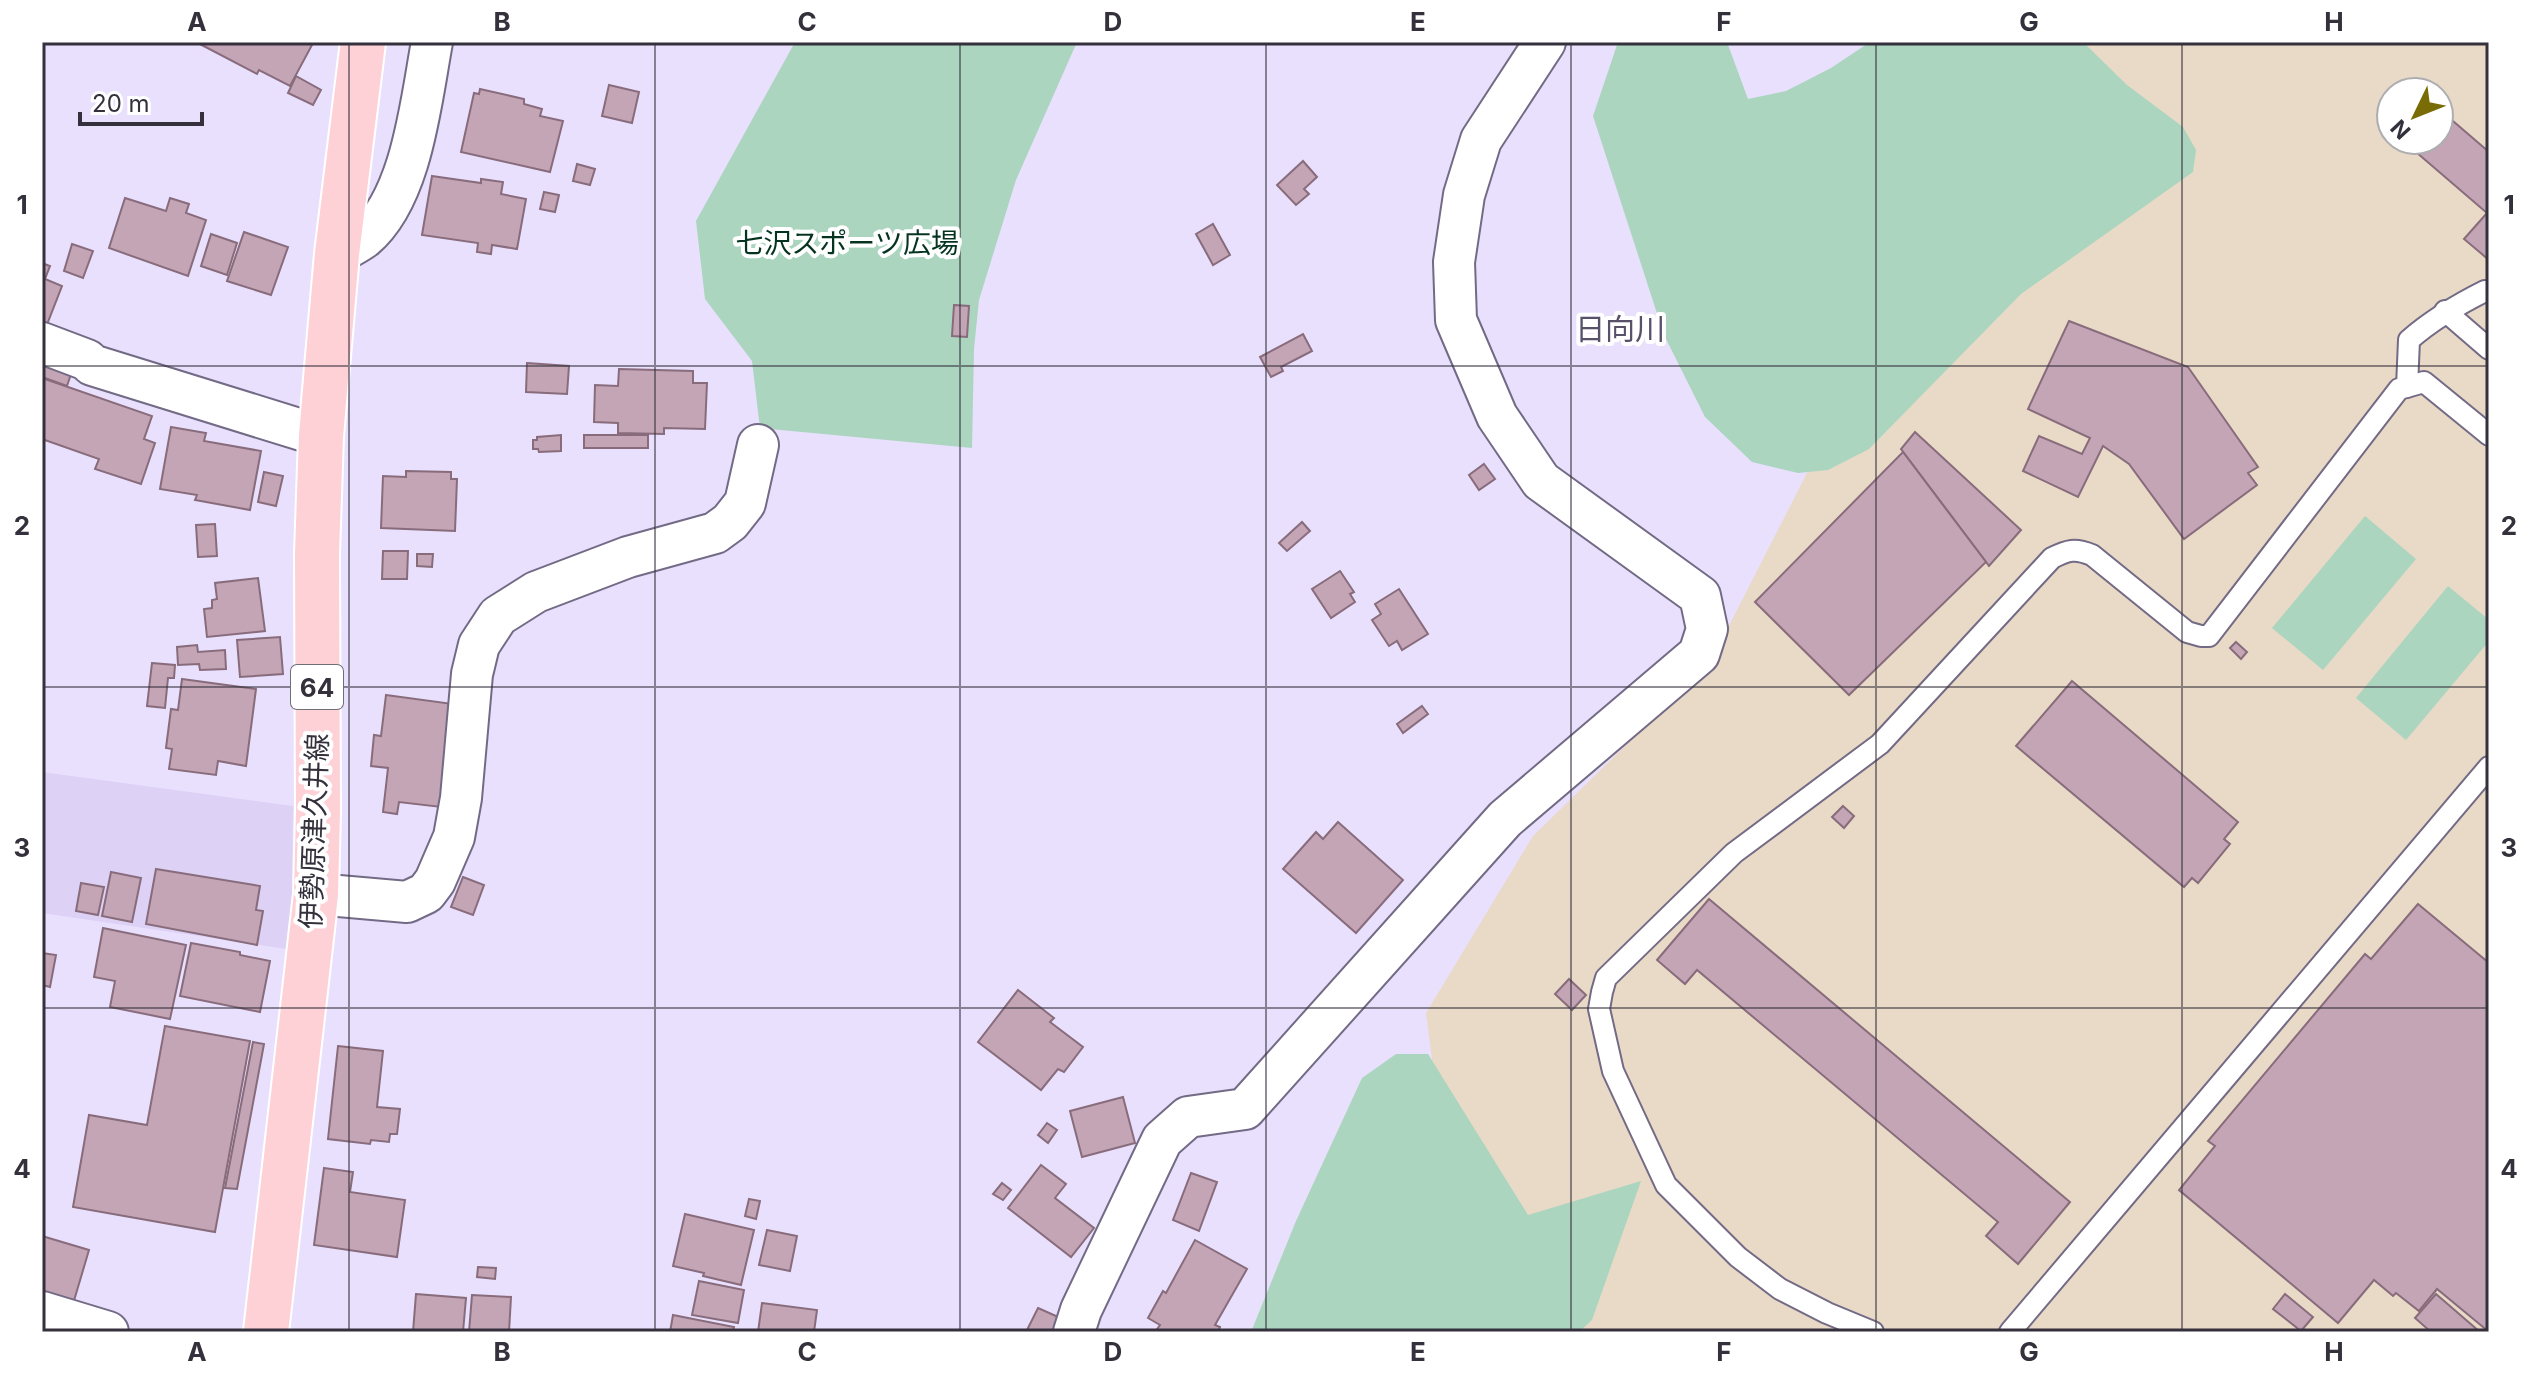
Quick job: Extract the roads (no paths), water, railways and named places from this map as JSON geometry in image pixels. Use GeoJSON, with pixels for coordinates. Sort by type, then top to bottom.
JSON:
{"type":"FeatureCollection","features":[{"type":"Feature","properties":{"kind":"main road","name":"伊勢原津久井線"},"geometry":{"type":"LineString","coordinates":[[266,1332],[316,894],[317,554],[321,436],[337,254],[363,42]]}},
{"type":"Feature","properties":{"kind":"street"},"geometry":{"type":"LineString","coordinates":[[337,254],[364,238],[392,204],[410,154],[432,42]]}},
{"type":"Feature","properties":{"kind":"street"},"geometry":{"type":"LineString","coordinates":[[1074,1332],[1081,1310],[1162,1140],[1188,1117],[1245,1109],[1505,819],[1699,654],[1707,629],[1700,596],[1541,481],[1497,416],[1456,320],[1454,262],[1464,195],[1481,140],[1532,48]]}},
{"type":"Feature","properties":{"kind":"street"},"geometry":{"type":"LineString","coordinates":[[42,343],[87,360],[92,365],[321,436]]}},
{"type":"Feature","properties":{"kind":"street"},"geometry":{"type":"LineString","coordinates":[[316,894],[407,902],[426,893],[435,881],[454,837],[461,798],[472,674],[479,645],[498,616],[536,592],[628,557],[715,533],[730,522],[745,503],[758,445]]}},
{"type":"Feature","properties":{"kind":"street"},"geometry":{"type":"LineString","coordinates":[[42,1312],[108,1332]]}},
{"type":"Feature","properties":{"kind":"lane"},"geometry":{"type":"LineString","coordinates":[[2407,387],[2409,340],[2445,311],[2485,291],[2489,292]]}},
{"type":"Feature","properties":{"kind":"lane"},"geometry":{"type":"LineString","coordinates":[[2445,311],[2489,349]]}},
{"type":"Feature","properties":{"kind":"lane"},"geometry":{"type":"LineString","coordinates":[[1873,1332],[1780,1289],[1738,1257],[1666,1185],[1613,1071],[1599,1009],[1606,978],[1734,853],[1880,744],[2052,558],[2068,550],[2079,549],[2092,555],[2187,632],[2209,636],[2399,389],[2424,382],[2489,435]]}},
{"type":"Feature","properties":{"kind":"lane"},"geometry":{"type":"LineString","coordinates":[[2010,1332],[2489,767]]}},
{"type":"Feature","properties":{"kind":"district","name":"日向川"},"geometry":{"type":"Point","coordinates":[1620,329]}},
{"type":"Feature","properties":{"kind":"park label","name":"七沢スポーツ広場"},"geometry":{"type":"Point","coordinates":[847,243]}}]}
